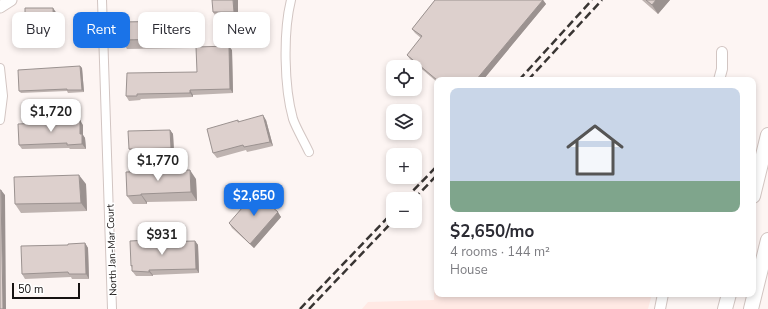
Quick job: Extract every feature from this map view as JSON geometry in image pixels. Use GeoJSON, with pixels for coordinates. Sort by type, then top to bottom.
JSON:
{"type":"FeatureCollection","features":[{"type":"Feature","properties":{"kind":"highway"},"geometry":{"type":"LineString","coordinates":[[756,184],[768,135]]}},
{"type":"Feature","properties":{"kind":"highway"},"geometry":{"type":"LineString","coordinates":[[756,289],[768,240]]}},
{"type":"Feature","properties":{"kind":"highway"},"geometry":{"type":"LineString","coordinates":[[725,309],[728,297]]}},
{"type":"Feature","properties":{"kind":"highway"},"geometry":{"type":"LineString","coordinates":[[751,309],[754,297]]}},
{"type":"Feature","properties":{"kind":"main road"},"geometry":{"type":"LineString","coordinates":[[0,7],[11,0]]}},
{"type":"Feature","properties":{"kind":"street","name":"North Jan-Mar Court"},"geometry":{"type":"LineString","coordinates":[[102,0],[112,309]]}},
{"type":"Feature","properties":{"kind":"street"},"geometry":{"type":"LineString","coordinates":[[291,0],[286,29],[288,91],[294,120],[309,152]]}},
{"type":"Feature","properties":{"kind":"street"},"geometry":{"type":"LineString","coordinates":[[720,77],[722,69],[722,52]]}},
{"type":"Feature","properties":{"kind":"street"},"geometry":{"type":"LineString","coordinates":[[0,68],[3,96],[0,120]]}},
{"type":"Feature","properties":{"kind":"street"},"geometry":{"type":"LineString","coordinates":[[660,309],[662,297]]}},
{"type":"Feature","properties":{"kind":"shaded area"},"geometry":{"type":"Polygon","coordinates":[[[434,297],[651,297],[648,309],[362,309],[368,302],[434,300],[434,297]]]}},
{"type":"Feature","properties":{"kind":"building"},"geometry":{"type":"Polygon","coordinates":[[[212,0],[233,0],[234,12],[213,12],[212,0]]]}},
{"type":"Feature","properties":{"kind":"building"},"geometry":{"type":"Polygon","coordinates":[[[435,0],[543,0],[479,77],[434,78],[422,68],[422,60],[413,60],[407,55],[422,36],[412,29],[435,0]]]}},
{"type":"Feature","properties":{"kind":"building"},"geometry":{"type":"Polygon","coordinates":[[[646,0],[656,0],[652,5],[646,0]]]}},
{"type":"Feature","properties":{"kind":"building"},"geometry":{"type":"Polygon","coordinates":[[[25,8],[53,8],[53,12],[25,12],[25,8]]]}},
{"type":"Feature","properties":{"kind":"building"},"geometry":{"type":"Polygon","coordinates":[[[130,22],[138,22],[138,40],[130,40],[130,22]]]}},
{"type":"Feature","properties":{"kind":"building"},"geometry":{"type":"Polygon","coordinates":[[[205,47],[229,48],[230,89],[190,90],[190,93],[137,94],[137,96],[126,96],[127,73],[197,72],[196,48],[205,48],[205,47]]]}},
{"type":"Feature","properties":{"kind":"building"},"geometry":{"type":"Polygon","coordinates":[[[80,66],[82,90],[67,89],[19,91],[18,70],[80,66]]]}},
{"type":"Feature","properties":{"kind":"building"},"geometry":{"type":"Polygon","coordinates":[[[263,115],[270,142],[244,147],[243,145],[213,153],[207,129],[238,120],[238,122],[263,115]]]}},
{"type":"Feature","properties":{"kind":"building"},"geometry":{"type":"Polygon","coordinates":[[[67,120],[80,120],[82,144],[67,145],[67,143],[19,145],[18,124],[67,122],[67,120]]]}},
{"type":"Feature","properties":{"kind":"building"},"geometry":{"type":"Polygon","coordinates":[[[170,130],[171,148],[129,149],[128,131],[170,130]]]}},
{"type":"Feature","properties":{"kind":"building"},"geometry":{"type":"Polygon","coordinates":[[[190,170],[191,192],[127,196],[126,172],[190,170]]]}},
{"type":"Feature","properties":{"kind":"building"},"geometry":{"type":"Polygon","coordinates":[[[79,175],[81,203],[15,204],[14,177],[79,175]]]}},
{"type":"Feature","properties":{"kind":"building"},"geometry":{"type":"Polygon","coordinates":[[[1,190],[3,309],[0,309],[1,190]]]}},
{"type":"Feature","properties":{"kind":"building"},"geometry":{"type":"Polygon","coordinates":[[[256,192],[263,199],[264,197],[273,203],[271,206],[278,212],[250,244],[229,223],[256,192]]]}},
{"type":"Feature","properties":{"kind":"building"},"geometry":{"type":"Polygon","coordinates":[[[149,240],[149,242],[195,241],[196,269],[149,270],[149,272],[132,271],[130,241],[149,240]]]}},
{"type":"Feature","properties":{"kind":"building"},"geometry":{"type":"Polygon","coordinates":[[[85,243],[86,274],[69,274],[68,272],[22,274],[21,246],[68,245],[85,243]]]}},
{"type":"Feature","properties":{"kind":"railway"},"geometry":{"type":"LineString","coordinates":[[522,77],[592,0]]}},
{"type":"Feature","properties":{"kind":"railway"},"geometry":{"type":"LineString","coordinates":[[531,77],[602,0]]}},
{"type":"Feature","properties":{"kind":"railway"},"geometry":{"type":"LineString","coordinates":[[412,192],[434,169]]}},
{"type":"Feature","properties":{"kind":"railway"},"geometry":{"type":"LineString","coordinates":[[421,192],[434,178]]}},
{"type":"Feature","properties":{"kind":"railway"},"geometry":{"type":"LineString","coordinates":[[300,309],[386,219]]}},
{"type":"Feature","properties":{"kind":"railway"},"geometry":{"type":"LineString","coordinates":[[309,309],[386,228]]}}]}
